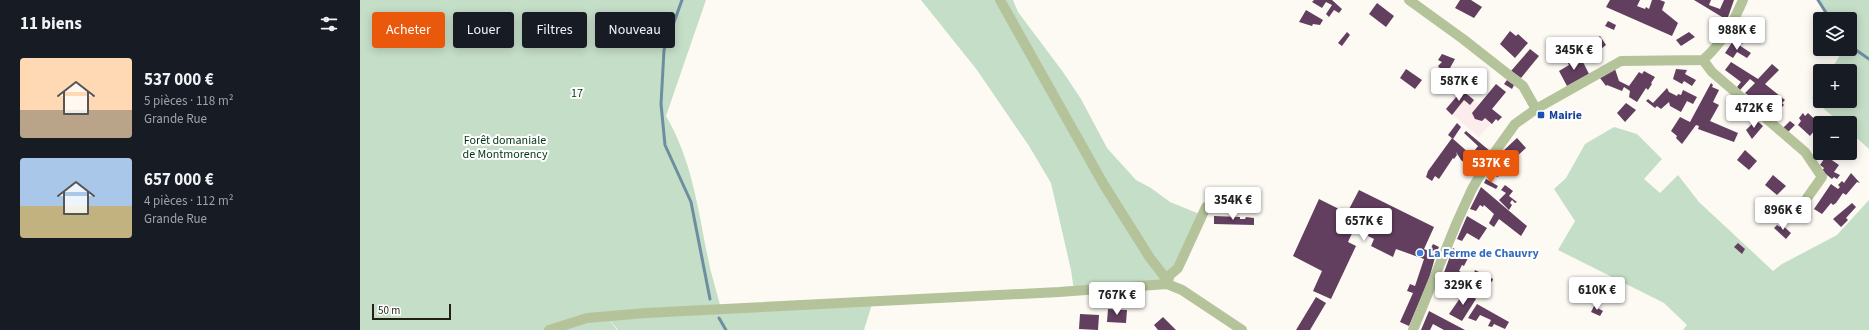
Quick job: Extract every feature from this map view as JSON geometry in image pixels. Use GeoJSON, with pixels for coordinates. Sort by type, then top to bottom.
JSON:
{"type":"FeatureCollection","features":[{"type":"Feature","properties":{"kind":"street"},"geometry":{"type":"LineString","coordinates":[[1000,0],[1104,185],[1150,258],[1164,276],[1167,284]]}},
{"type":"Feature","properties":{"kind":"street"},"geometry":{"type":"LineString","coordinates":[[1409,0],[1463,39],[1523,86],[1536,109]]}},
{"type":"Feature","properties":{"kind":"street"},"geometry":{"type":"LineString","coordinates":[[1412,330],[1456,222],[1472,189],[1487,163],[1515,124],[1536,109],[1621,62],[1703,60],[1730,29],[1743,0]]}},
{"type":"Feature","properties":{"kind":"street"},"geometry":{"type":"LineString","coordinates":[[1703,60],[1716,76],[1805,152],[1822,177],[1807,198]]}},
{"type":"Feature","properties":{"kind":"street"},"geometry":{"type":"LineString","coordinates":[[1167,284],[1170,275],[1178,268],[1206,207]]}},
{"type":"Feature","properties":{"kind":"street"},"geometry":{"type":"LineString","coordinates":[[549,330],[587,318],[646,313],[1059,292],[1167,284],[1182,290],[1242,330]]}},
{"type":"Feature","properties":{"kind":"shaded area"},"geometry":{"type":"Polygon","coordinates":[[[1462,90],[1479,104],[1485,97],[1492,109],[1502,117],[1498,121],[1496,119],[1491,123],[1479,137],[1446,109],[1462,90]]]}},
{"type":"Feature","properties":{"kind":"green space","name":"Forêt domaniale de Montmorency"},"geometry":{"type":"Polygon","coordinates":[[[360,0],[706,0],[666,116],[675,133],[688,167],[721,309],[873,301],[864,330],[618,330],[606,316],[617,330],[360,330],[360,0]]]}},
{"type":"Feature","properties":{"kind":"green space"},"geometry":{"type":"Polygon","coordinates":[[[921,0],[1013,0],[1018,12],[1063,72],[1081,99],[1107,148],[1136,180],[1151,188],[1170,202],[1202,215],[1169,282],[1074,291],[1071,270],[1051,183],[1029,146],[977,70],[921,0]]]}},
{"type":"Feature","properties":{"kind":"green space"},"geometry":{"type":"Polygon","coordinates":[[[1818,0],[1869,0],[1869,149],[1857,138],[1857,116],[1832,116],[1823,108],[1857,108],[1857,64],[1834,64],[1840,56],[1857,56],[1857,12],[1826,12],[1818,0]]]}},
{"type":"Feature","properties":{"kind":"green space"},"geometry":{"type":"Polygon","coordinates":[[[1614,127],[1637,134],[1662,159],[1644,179],[1660,193],[1678,175],[1699,202],[1773,271],[1782,264],[1837,235],[1869,200],[1869,330],[1683,330],[1687,325],[1664,303],[1558,250],[1575,221],[1554,189],[1566,178],[1585,144],[1614,127]]]}},
{"type":"Feature","properties":{"kind":"building"},"geometry":{"type":"Polygon","coordinates":[[[1314,0],[1332,0],[1342,9],[1339,13],[1334,10],[1329,17],[1326,14],[1332,5],[1326,2],[1322,8],[1312,2],[1314,0]]]}},
{"type":"Feature","properties":{"kind":"building"},"geometry":{"type":"Polygon","coordinates":[[[1460,0],[1471,0],[1482,7],[1474,18],[1455,8],[1460,0]]]}},
{"type":"Feature","properties":{"kind":"building"},"geometry":{"type":"Polygon","coordinates":[[[1610,0],[1640,0],[1637,6],[1645,9],[1646,7],[1649,9],[1652,0],[1660,0],[1665,2],[1662,10],[1678,23],[1672,36],[1606,7],[1610,0]]]}},
{"type":"Feature","properties":{"kind":"building"},"geometry":{"type":"Polygon","coordinates":[[[1694,0],[1711,0],[1709,5],[1720,9],[1724,0],[1734,0],[1727,20],[1694,0]]]}},
{"type":"Feature","properties":{"kind":"building"},"geometry":{"type":"Polygon","coordinates":[[[1377,3],[1394,16],[1386,27],[1369,14],[1377,3]]]}},
{"type":"Feature","properties":{"kind":"building"},"geometry":{"type":"Polygon","coordinates":[[[1306,10],[1323,20],[1320,25],[1313,24],[1312,26],[1299,22],[1306,10]]]}},
{"type":"Feature","properties":{"kind":"building"},"geometry":{"type":"Polygon","coordinates":[[[1608,21],[1616,25],[1614,30],[1605,26],[1608,21]]]}},
{"type":"Feature","properties":{"kind":"building"},"geometry":{"type":"Polygon","coordinates":[[[1744,24],[1751,29],[1742,44],[1734,39],[1744,24]]]}},
{"type":"Feature","properties":{"kind":"building"},"geometry":{"type":"Polygon","coordinates":[[[1510,31],[1516,36],[1518,34],[1528,43],[1515,58],[1500,44],[1510,31]]]}},
{"type":"Feature","properties":{"kind":"building"},"geometry":{"type":"Polygon","coordinates":[[[1347,32],[1350,35],[1342,46],[1338,43],[1347,32]]]}},
{"type":"Feature","properties":{"kind":"building"},"geometry":{"type":"Polygon","coordinates":[[[1689,32],[1695,37],[1681,46],[1676,40],[1689,32]]]}},
{"type":"Feature","properties":{"kind":"building"},"geometry":{"type":"Polygon","coordinates":[[[1600,36],[1606,45],[1592,56],[1585,47],[1600,36]]]}},
{"type":"Feature","properties":{"kind":"building"},"geometry":{"type":"Polygon","coordinates":[[[1733,41],[1751,53],[1747,58],[1737,52],[1733,58],[1725,53],[1733,41]]]}},
{"type":"Feature","properties":{"kind":"building"},"geometry":{"type":"Polygon","coordinates":[[[1530,49],[1539,56],[1521,78],[1511,71],[1530,49]]]}},
{"type":"Feature","properties":{"kind":"building"},"geometry":{"type":"Polygon","coordinates":[[[1442,54],[1455,59],[1450,68],[1457,72],[1452,83],[1438,76],[1441,70],[1438,66],[1442,62],[1438,60],[1442,54]]]}},
{"type":"Feature","properties":{"kind":"building"},"geometry":{"type":"Polygon","coordinates":[[[1579,54],[1589,74],[1567,86],[1559,71],[1569,65],[1567,61],[1579,54]]]}},
{"type":"Feature","properties":{"kind":"building"},"geometry":{"type":"Polygon","coordinates":[[[1731,62],[1758,79],[1772,64],[1779,70],[1765,84],[1785,100],[1782,103],[1784,105],[1779,110],[1767,98],[1761,104],[1745,93],[1755,83],[1750,79],[1740,90],[1737,87],[1741,82],[1725,70],[1731,62]]]}},
{"type":"Feature","properties":{"kind":"building"},"geometry":{"type":"Polygon","coordinates":[[[1406,69],[1422,80],[1415,89],[1400,78],[1406,69]]]}},
{"type":"Feature","properties":{"kind":"building"},"geometry":{"type":"Polygon","coordinates":[[[1615,69],[1619,81],[1629,86],[1639,72],[1642,74],[1644,71],[1655,77],[1648,90],[1646,88],[1637,102],[1629,97],[1630,91],[1624,87],[1622,91],[1607,85],[1606,86],[1600,78],[1615,69]]]}},
{"type":"Feature","properties":{"kind":"building"},"geometry":{"type":"Polygon","coordinates":[[[1676,69],[1687,70],[1685,74],[1696,80],[1692,86],[1684,81],[1682,84],[1673,79],[1676,69]]]}},
{"type":"Feature","properties":{"kind":"building"},"geometry":{"type":"Polygon","coordinates":[[[1507,80],[1514,85],[1512,89],[1504,84],[1507,80]]]}},
{"type":"Feature","properties":{"kind":"building"},"geometry":{"type":"Polygon","coordinates":[[[1711,83],[1713,85],[1712,87],[1719,90],[1713,102],[1719,105],[1710,121],[1738,133],[1734,142],[1698,129],[1699,126],[1696,125],[1682,144],[1676,138],[1677,136],[1671,131],[1680,117],[1690,122],[1711,83]]]}},
{"type":"Feature","properties":{"kind":"building"},"geometry":{"type":"Polygon","coordinates":[[[1496,84],[1506,92],[1492,109],[1502,117],[1498,121],[1496,119],[1492,124],[1485,118],[1482,121],[1475,119],[1472,113],[1496,84]]]}},
{"type":"Feature","properties":{"kind":"building"},"geometry":{"type":"Polygon","coordinates":[[[1667,88],[1669,92],[1677,96],[1678,94],[1681,95],[1683,90],[1697,97],[1693,104],[1687,101],[1681,112],[1670,106],[1669,102],[1661,109],[1657,106],[1655,108],[1646,101],[1648,99],[1653,103],[1667,88]]]}},
{"type":"Feature","properties":{"kind":"building"},"geometry":{"type":"Polygon","coordinates":[[[1462,90],[1474,100],[1470,105],[1464,100],[1452,115],[1446,109],[1462,90]]]}},
{"type":"Feature","properties":{"kind":"building"},"geometry":{"type":"Polygon","coordinates":[[[1626,103],[1636,110],[1625,122],[1617,113],[1626,103]]]}},
{"type":"Feature","properties":{"kind":"building"},"geometry":{"type":"Polygon","coordinates":[[[1803,113],[1805,116],[1808,113],[1813,118],[1813,132],[1810,136],[1798,125],[1801,121],[1799,118],[1803,113]]]}},
{"type":"Feature","properties":{"kind":"building"},"geometry":{"type":"Polygon","coordinates":[[[1756,120],[1763,126],[1752,139],[1746,130],[1756,120]]]}},
{"type":"Feature","properties":{"kind":"building"},"geometry":{"type":"Polygon","coordinates":[[[1790,121],[1795,125],[1788,132],[1783,128],[1790,121]]]}},
{"type":"Feature","properties":{"kind":"building"},"geometry":{"type":"Polygon","coordinates":[[[1457,123],[1461,127],[1453,139],[1448,135],[1457,123]]]}},
{"type":"Feature","properties":{"kind":"building"},"geometry":{"type":"Polygon","coordinates":[[[1466,131],[1490,151],[1485,158],[1475,150],[1478,146],[1464,133],[1466,131]]]}},
{"type":"Feature","properties":{"kind":"building"},"geometry":{"type":"Polygon","coordinates":[[[1452,138],[1477,160],[1479,156],[1483,160],[1475,171],[1461,160],[1456,152],[1457,155],[1454,159],[1453,158],[1439,179],[1435,176],[1432,181],[1426,177],[1428,171],[1452,138]]]}},
{"type":"Feature","properties":{"kind":"building"},"geometry":{"type":"Polygon","coordinates":[[[1517,138],[1526,148],[1515,158],[1517,161],[1514,163],[1516,166],[1509,173],[1504,168],[1498,177],[1490,174],[1503,151],[1517,138]]]}},
{"type":"Feature","properties":{"kind":"building"},"geometry":{"type":"Polygon","coordinates":[[[1745,150],[1757,161],[1749,170],[1737,160],[1745,150]]]}},
{"type":"Feature","properties":{"kind":"building"},"geometry":{"type":"Polygon","coordinates":[[[1823,160],[1832,160],[1839,165],[1834,172],[1840,175],[1837,179],[1834,177],[1832,179],[1822,171],[1824,168],[1820,165],[1823,160]]]}},
{"type":"Feature","properties":{"kind":"building"},"geometry":{"type":"Polygon","coordinates":[[[1851,173],[1860,183],[1857,182],[1846,195],[1843,193],[1836,203],[1833,205],[1831,203],[1822,214],[1814,209],[1831,184],[1838,189],[1840,187],[1838,185],[1842,181],[1844,183],[1851,173]]]}},
{"type":"Feature","properties":{"kind":"building"},"geometry":{"type":"Polygon","coordinates":[[[1773,175],[1786,186],[1777,195],[1765,185],[1773,175]]]}},
{"type":"Feature","properties":{"kind":"building"},"geometry":{"type":"Polygon","coordinates":[[[1486,179],[1498,186],[1496,189],[1484,183],[1486,179]]]}},
{"type":"Feature","properties":{"kind":"building"},"geometry":{"type":"Polygon","coordinates":[[[1505,185],[1513,191],[1509,196],[1517,202],[1515,203],[1512,200],[1510,203],[1512,205],[1509,210],[1499,200],[1506,193],[1501,190],[1505,185]]]}},
{"type":"Feature","properties":{"kind":"building"},"geometry":{"type":"Polygon","coordinates":[[[1481,187],[1527,226],[1521,236],[1499,219],[1494,227],[1491,225],[1489,223],[1494,214],[1484,205],[1483,207],[1480,205],[1476,211],[1470,209],[1481,187]]]}},
{"type":"Feature","properties":{"kind":"building"},"geometry":{"type":"Polygon","coordinates":[[[1359,190],[1434,227],[1424,249],[1436,254],[1429,279],[1409,326],[1400,322],[1413,293],[1407,291],[1410,284],[1415,286],[1424,259],[1396,249],[1393,257],[1371,246],[1374,239],[1354,229],[1348,242],[1356,246],[1331,299],[1313,291],[1322,271],[1293,256],[1319,199],[1347,213],[1359,190]]]}},
{"type":"Feature","properties":{"kind":"building"},"geometry":{"type":"Polygon","coordinates":[[[1852,203],[1856,207],[1846,218],[1848,220],[1841,227],[1833,219],[1852,203]]]}},
{"type":"Feature","properties":{"kind":"building"},"geometry":{"type":"Polygon","coordinates":[[[1801,206],[1805,209],[1799,215],[1795,212],[1801,206]]]}},
{"type":"Feature","properties":{"kind":"building"},"geometry":{"type":"Polygon","coordinates":[[[1214,216],[1240,217],[1240,219],[1245,219],[1246,217],[1254,218],[1254,225],[1214,224],[1214,216]]]}},
{"type":"Feature","properties":{"kind":"building"},"geometry":{"type":"Polygon","coordinates":[[[1467,216],[1487,228],[1479,240],[1467,233],[1462,241],[1457,239],[1467,216]]]}},
{"type":"Feature","properties":{"kind":"building"},"geometry":{"type":"Polygon","coordinates":[[[1781,224],[1791,233],[1786,239],[1774,228],[1777,225],[1780,227],[1781,224]]]}},
{"type":"Feature","properties":{"kind":"building"},"geometry":{"type":"Polygon","coordinates":[[[1738,243],[1745,249],[1742,254],[1734,247],[1738,243]]]}},
{"type":"Feature","properties":{"kind":"building"},"geometry":{"type":"Polygon","coordinates":[[[1433,244],[1439,247],[1436,253],[1430,250],[1433,244]]]}},
{"type":"Feature","properties":{"kind":"building"},"geometry":{"type":"Polygon","coordinates":[[[1453,248],[1468,258],[1464,266],[1462,265],[1459,271],[1465,274],[1463,277],[1468,281],[1463,290],[1451,282],[1447,289],[1450,291],[1448,295],[1438,289],[1453,248]]]}},
{"type":"Feature","properties":{"kind":"building"},"geometry":{"type":"Polygon","coordinates":[[[1475,270],[1493,279],[1492,282],[1474,273],[1475,270]]]}},
{"type":"Feature","properties":{"kind":"building"},"geometry":{"type":"Polygon","coordinates":[[[1465,291],[1476,299],[1462,321],[1449,314],[1465,291]]]}},
{"type":"Feature","properties":{"kind":"building"},"geometry":{"type":"Polygon","coordinates":[[[1316,297],[1326,303],[1310,330],[1296,330],[1316,297]]]}},
{"type":"Feature","properties":{"kind":"building"},"geometry":{"type":"Polygon","coordinates":[[[1477,304],[1509,322],[1505,329],[1494,324],[1492,327],[1488,326],[1491,320],[1480,315],[1476,321],[1468,318],[1477,304]]]}},
{"type":"Feature","properties":{"kind":"building"},"geometry":{"type":"Polygon","coordinates":[[[1594,306],[1603,311],[1600,316],[1591,312],[1594,306]]]}},
{"type":"Feature","properties":{"kind":"building"},"geometry":{"type":"Polygon","coordinates":[[[1108,309],[1127,310],[1126,323],[1107,322],[1108,309]]]}},
{"type":"Feature","properties":{"kind":"building"},"geometry":{"type":"Polygon","coordinates":[[[1429,311],[1465,330],[1444,330],[1433,324],[1430,330],[1421,330],[1429,311]]]}},
{"type":"Feature","properties":{"kind":"building"},"geometry":{"type":"Polygon","coordinates":[[[1080,314],[1099,315],[1098,330],[1079,329],[1080,314]]]}},
{"type":"Feature","properties":{"kind":"building"},"geometry":{"type":"Polygon","coordinates":[[[1163,317],[1176,330],[1158,330],[1154,325],[1163,317]]]}},
{"type":"Feature","properties":{"kind":"waterway"},"geometry":{"type":"LineString","coordinates":[[682,0],[664,50],[661,104],[665,145],[691,202],[710,299]]}},
{"type":"Feature","properties":{"kind":"waterway"},"geometry":{"type":"LineString","coordinates":[[1818,0],[1826,12]]}},
{"type":"Feature","properties":{"kind":"waterway"},"geometry":{"type":"LineString","coordinates":[[1857,51],[1869,59]]}},
{"type":"Feature","properties":{"kind":"waterway"},"geometry":{"type":"LineString","coordinates":[[719,318],[726,330]]}},
{"type":"Feature","properties":{"kind":"place","name":"Mairie"},"geometry":{"type":"Point","coordinates":[1541,115]}},
{"type":"Feature","properties":{"kind":"place","name":"La Ferme de Chauvry"},"geometry":{"type":"Point","coordinates":[1420,253]}},
{"type":"Feature","properties":{"kind":"park label","name":"17"},"geometry":{"type":"Point","coordinates":[577,93]}}]}
